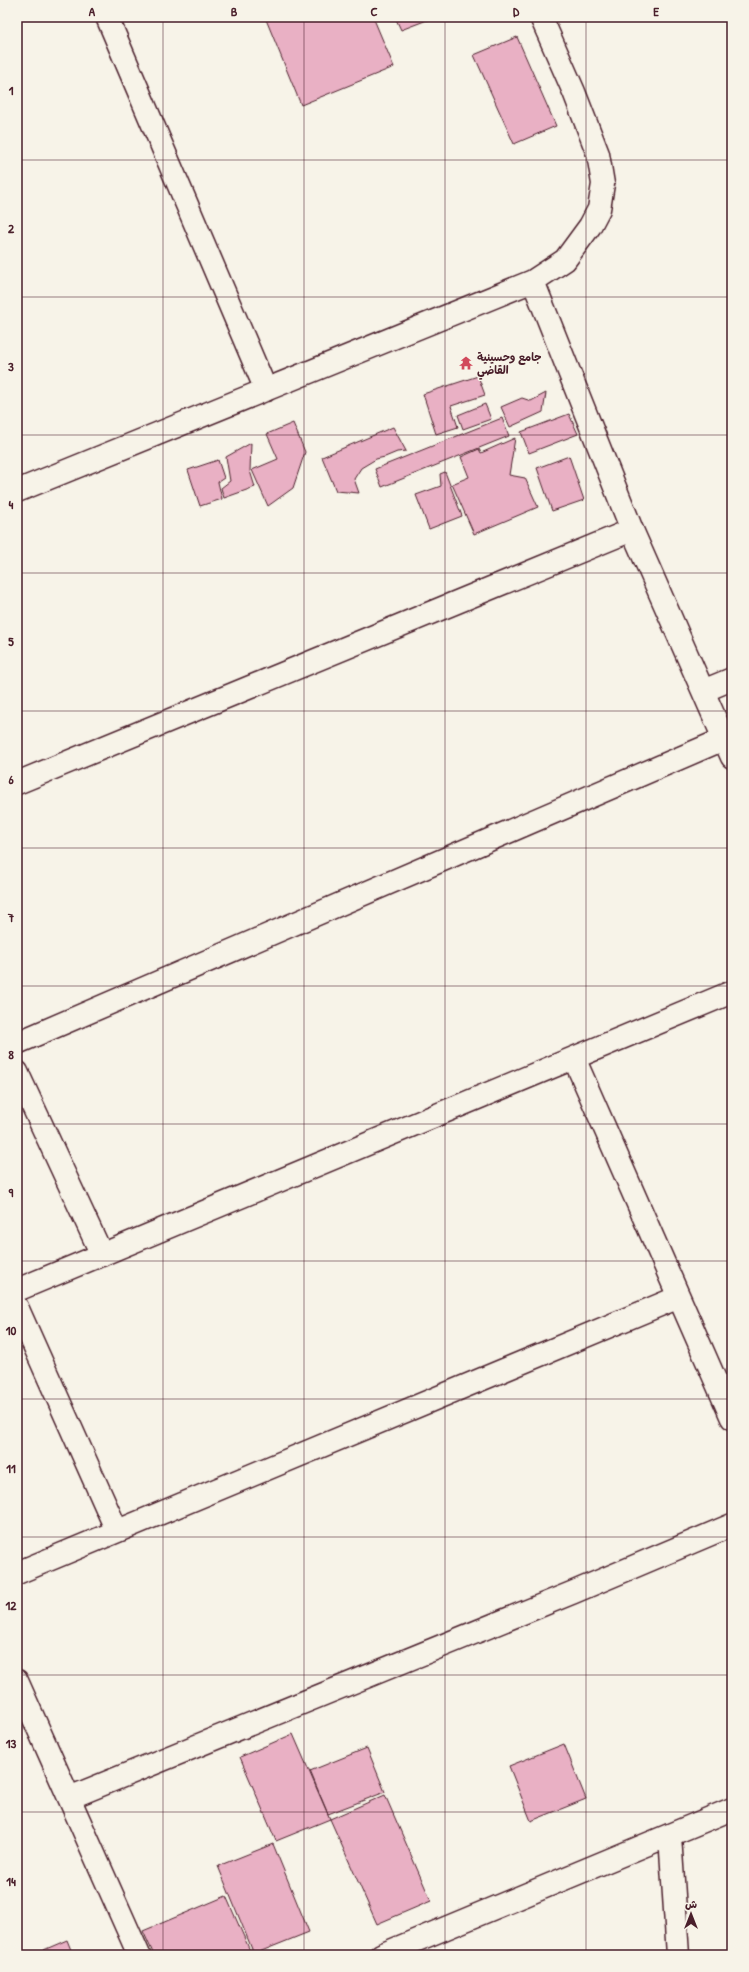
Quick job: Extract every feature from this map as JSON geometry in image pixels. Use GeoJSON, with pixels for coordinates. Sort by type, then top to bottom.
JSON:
{"type":"FeatureCollection","features":[{"type":"Feature","properties":{"kind":"street"},"geometry":{"type":"LineString","coordinates":[[107,17],[266,390]]}},
{"type":"Feature","properties":{"kind":"street"},"geometry":{"type":"LineString","coordinates":[[17,491],[533,281],[565,260],[590,226],[599,209],[603,184],[598,154],[574,92],[541,17]]}},
{"type":"Feature","properties":{"kind":"street"},"geometry":{"type":"LineString","coordinates":[[17,1043],[728,748],[632,530],[533,281]]}},
{"type":"Feature","properties":{"kind":"street"},"geometry":{"type":"LineString","coordinates":[[17,783],[632,530]]}},
{"type":"Feature","properties":{"kind":"street"},"geometry":{"type":"LineString","coordinates":[[703,691],[732,679]]}},
{"type":"Feature","properties":{"kind":"street"},"geometry":{"type":"LineString","coordinates":[[17,1290],[732,992]]}},
{"type":"Feature","properties":{"kind":"street"},"geometry":{"type":"LineString","coordinates":[[574,1058],[732,1418]]}},
{"type":"Feature","properties":{"kind":"street"},"geometry":{"type":"LineString","coordinates":[[17,1072],[102,1255]]}},
{"type":"Feature","properties":{"kind":"street"},"geometry":{"type":"LineString","coordinates":[[17,1573],[679,1297]]}},
{"type":"Feature","properties":{"kind":"street"},"geometry":{"type":"LineString","coordinates":[[17,1308],[117,1531]]}},
{"type":"Feature","properties":{"kind":"street"},"geometry":{"type":"LineString","coordinates":[[69,1798],[574,1592],[732,1525]]}},
{"type":"Feature","properties":{"kind":"street"},"geometry":{"type":"LineString","coordinates":[[17,1681],[139,1955]]}},
{"type":"Feature","properties":{"kind":"street"},"geometry":{"type":"LineString","coordinates":[[381,1955],[732,1809]]}},
{"type":"Feature","properties":{"kind":"street"},"geometry":{"type":"LineString","coordinates":[[670,1836],[678,1955]]}},
{"type":"Feature","properties":{"kind":"building"},"geometry":{"type":"Polygon","coordinates":[[[265,17],[373,17],[394,67],[301,105],[265,17]]]}},
{"type":"Feature","properties":{"kind":"building"},"geometry":{"type":"Polygon","coordinates":[[[395,17],[435,17],[401,30],[395,17]]]}},
{"type":"Feature","properties":{"kind":"building"},"geometry":{"type":"Polygon","coordinates":[[[517,37],[556,126],[514,144],[474,55],[517,37]]]}},
{"type":"Feature","properties":{"kind":"building"},"geometry":{"type":"Polygon","coordinates":[[[478,376],[485,395],[451,406],[458,427],[436,434],[423,394],[478,376]]]}},
{"type":"Feature","properties":{"kind":"building"},"geometry":{"type":"Polygon","coordinates":[[[546,393],[543,412],[510,427],[501,407],[522,398],[531,401],[546,393]]]}},
{"type":"Feature","properties":{"kind":"building"},"geometry":{"type":"Polygon","coordinates":[[[485,404],[491,419],[463,429],[458,415],[485,404]]]}},
{"type":"Feature","properties":{"kind":"building"},"geometry":{"type":"Polygon","coordinates":[[[569,414],[578,434],[529,453],[521,432],[569,414]]]}},
{"type":"Feature","properties":{"kind":"building"},"geometry":{"type":"Polygon","coordinates":[[[502,418],[509,436],[382,487],[375,469],[502,418]]]}},
{"type":"Feature","properties":{"kind":"building"},"geometry":{"type":"Polygon","coordinates":[[[293,423],[305,452],[293,488],[268,506],[252,470],[278,459],[267,434],[293,423]]]}},
{"type":"Feature","properties":{"kind":"building"},"geometry":{"type":"Polygon","coordinates":[[[393,427],[406,451],[397,452],[376,459],[361,468],[354,479],[359,493],[336,491],[322,457],[393,427]]]}},
{"type":"Feature","properties":{"kind":"building"},"geometry":{"type":"Polygon","coordinates":[[[515,438],[509,475],[525,478],[538,507],[474,534],[452,484],[469,477],[461,457],[479,449],[481,453],[515,438]]]}},
{"type":"Feature","properties":{"kind":"building"},"geometry":{"type":"Polygon","coordinates":[[[251,443],[250,471],[255,487],[224,498],[221,488],[230,481],[226,457],[251,443]]]}},
{"type":"Feature","properties":{"kind":"building"},"geometry":{"type":"Polygon","coordinates":[[[569,456],[584,500],[552,511],[537,468],[569,456]]]}},
{"type":"Feature","properties":{"kind":"building"},"geometry":{"type":"Polygon","coordinates":[[[218,460],[224,478],[218,482],[222,499],[200,506],[188,470],[218,460]]]}},
{"type":"Feature","properties":{"kind":"building"},"geometry":{"type":"Polygon","coordinates":[[[445,472],[462,516],[429,529],[416,495],[441,486],[440,474],[445,472]]]}},
{"type":"Feature","properties":{"kind":"building"},"geometry":{"type":"Polygon","coordinates":[[[293,1734],[330,1819],[276,1841],[240,1757],[293,1734]]]}},
{"type":"Feature","properties":{"kind":"building"},"geometry":{"type":"Polygon","coordinates":[[[564,1744],[586,1799],[531,1821],[509,1766],[564,1744]]]}},
{"type":"Feature","properties":{"kind":"building"},"geometry":{"type":"Polygon","coordinates":[[[367,1748],[385,1792],[328,1814],[310,1771],[367,1748]]]}},
{"type":"Feature","properties":{"kind":"building"},"geometry":{"type":"Polygon","coordinates":[[[385,1795],[431,1901],[377,1924],[330,1819],[385,1795]]]}},
{"type":"Feature","properties":{"kind":"building"},"geometry":{"type":"Polygon","coordinates":[[[273,1844],[309,1932],[254,1954],[218,1866],[273,1844]]]}},
{"type":"Feature","properties":{"kind":"building"},"geometry":{"type":"Polygon","coordinates":[[[226,1896],[251,1953],[247,1955],[154,1955],[143,1931],[226,1896]]]}},
{"type":"Feature","properties":{"kind":"building"},"geometry":{"type":"Polygon","coordinates":[[[67,1940],[73,1955],[32,1955],[67,1940]]]}},
{"type":"Feature","properties":{"kind":"place","name":"جامع وحسينية القاضي"},"geometry":{"type":"Point","coordinates":[466,363]}}]}
